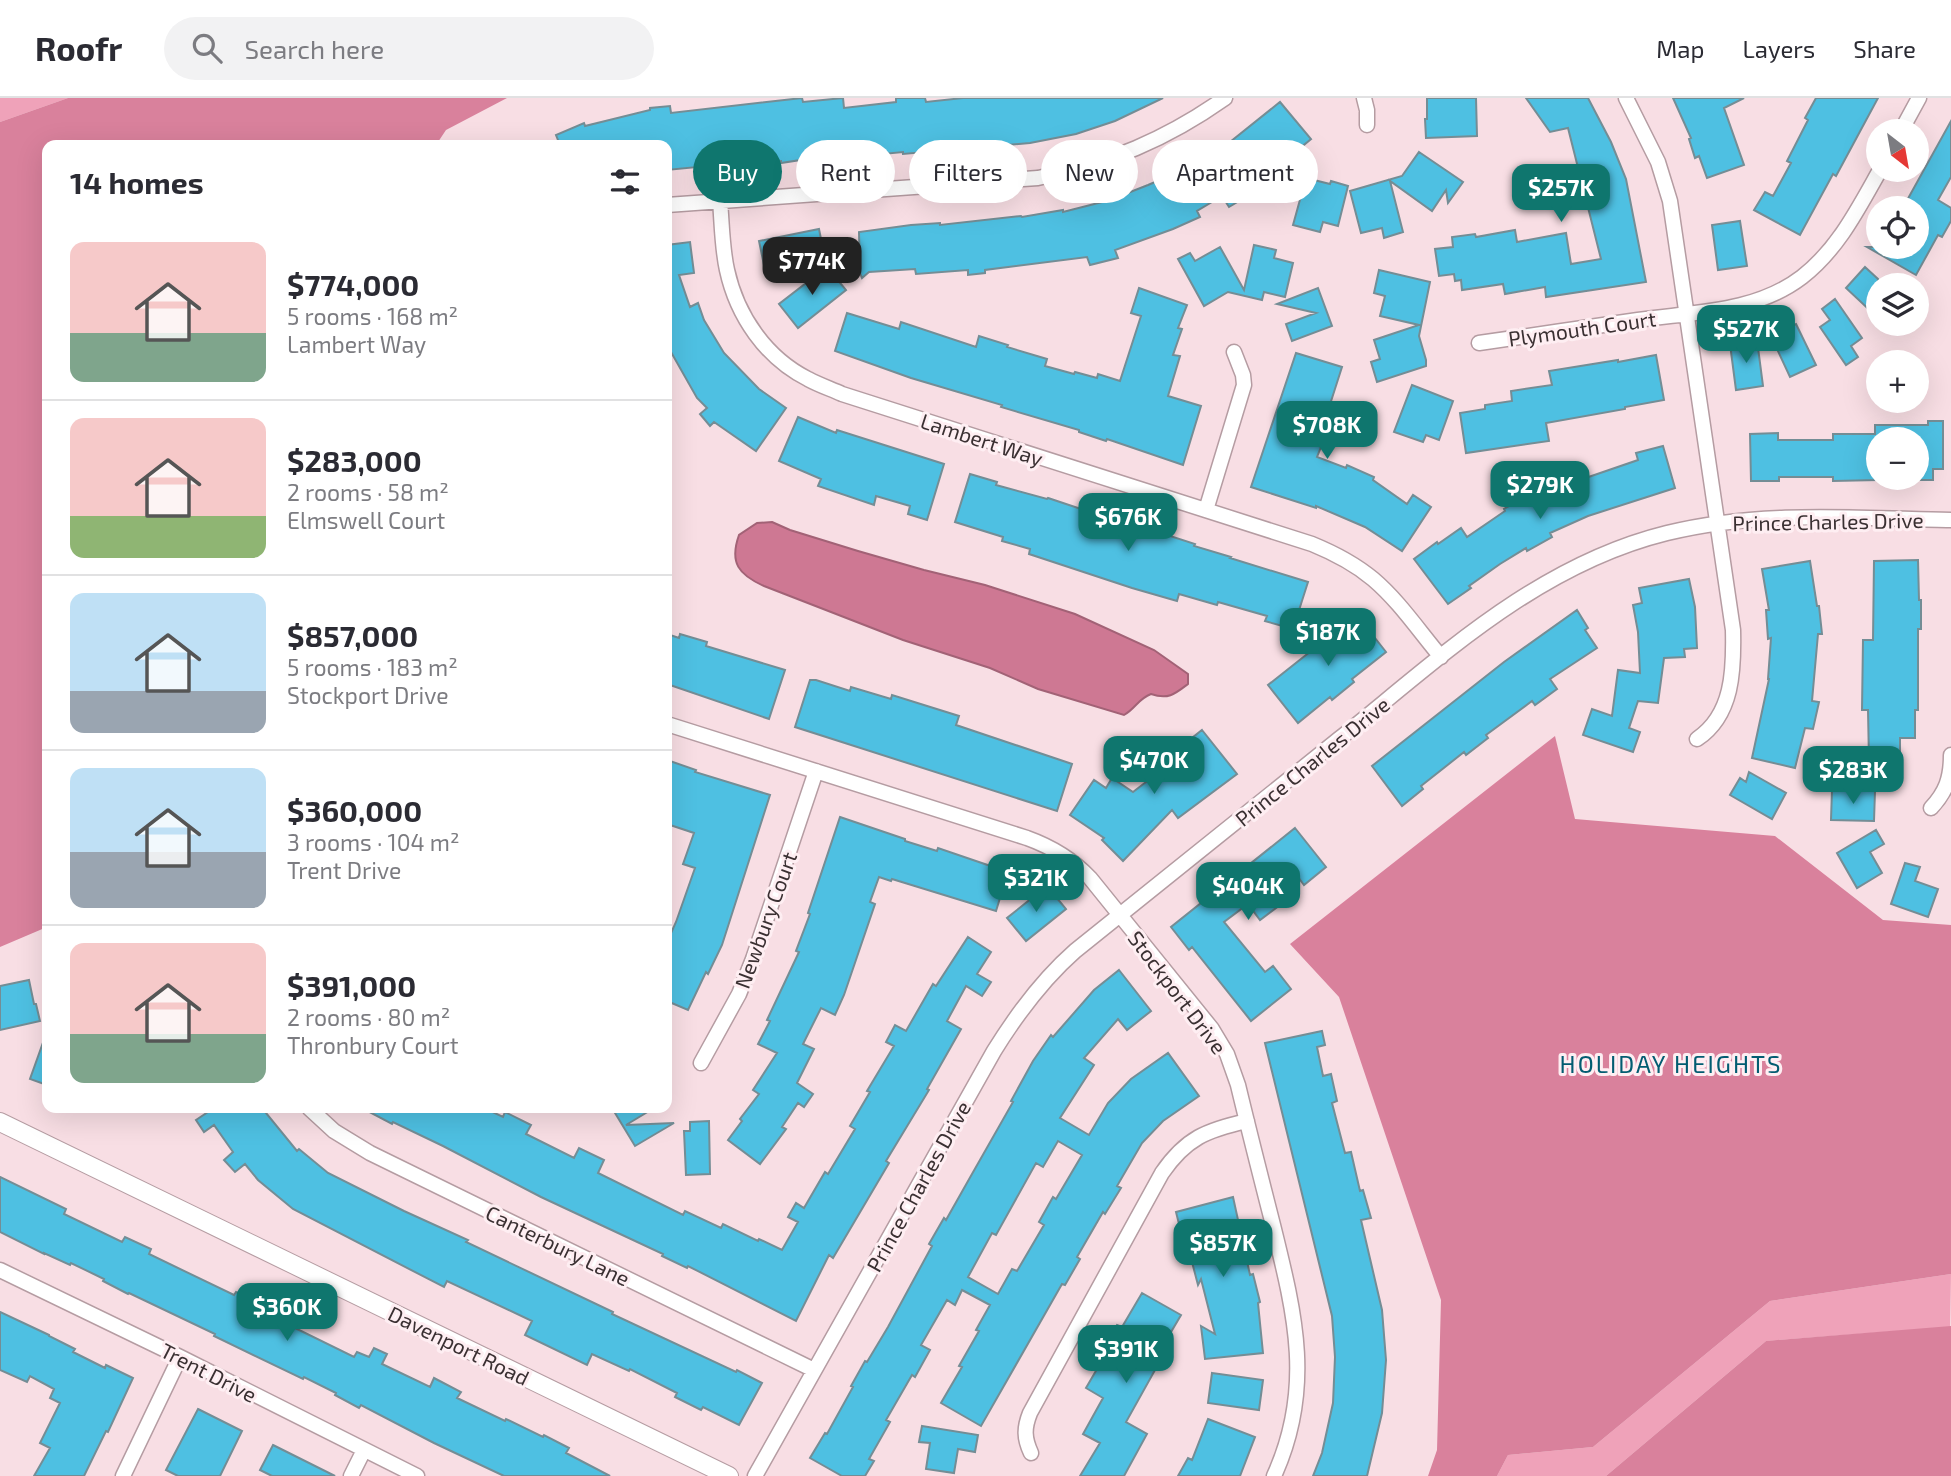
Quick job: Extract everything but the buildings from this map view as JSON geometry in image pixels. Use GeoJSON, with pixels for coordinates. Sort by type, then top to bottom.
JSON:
{"type":"FeatureCollection","features":[{"type":"Feature","properties":{"kind":"street"},"geometry":{"type":"LineString","coordinates":[[782,197],[1006,181],[1061,173],[1110,159],[1156,140],[1224,98]]}},
{"type":"Feature","properties":{"kind":"street"},"geometry":{"type":"LineString","coordinates":[[1364,98],[1367,125]]}},
{"type":"Feature","properties":{"kind":"street"},"geometry":{"type":"LineString","coordinates":[[1626,98],[1643,130],[1664,181],[1671,211],[1733,630],[1732,676],[1722,711],[1716,724],[1697,739]]}},
{"type":"Feature","properties":{"kind":"street"},"geometry":{"type":"LineString","coordinates":[[1908,119],[1919,98]]}},
{"type":"Feature","properties":{"kind":"street","name":"Plymouth Court"},"geometry":{"type":"LineString","coordinates":[[1479,343],[1746,304],[1766,298],[1800,279],[1827,254],[1840,238],[1873,182]]}},
{"type":"Feature","properties":{"kind":"street"},"geometry":{"type":"LineString","coordinates":[[672,205],[694,203]]}},
{"type":"Feature","properties":{"kind":"street","name":"Lambert Way"},"geometry":{"type":"LineString","coordinates":[[720,203],[726,268],[736,298],[763,344],[795,372],[842,394],[1312,544],[1335,554],[1358,568],[1386,591],[1441,657]]}},
{"type":"Feature","properties":{"kind":"street"},"geometry":{"type":"LineString","coordinates":[[1206,510],[1244,385],[1234,352]]}},
{"type":"Feature","properties":{"kind":"street","name":"Prince Charles Drive"},"geometry":{"type":"LineString","coordinates":[[755,1476],[1009,1027],[1032,995],[1058,966],[1441,657],[1506,607],[1547,582],[1588,560],[1652,537],[1718,522],[1789,517],[1951,520]]}},
{"type":"Feature","properties":{"kind":"street","name":"Stockport Drive"},"geometry":{"type":"LineString","coordinates":[[672,726],[1042,844],[1066,857],[1079,866],[1099,889],[1202,1017],[1220,1041],[1233,1069],[1289,1291],[1296,1334],[1296,1400],[1288,1438],[1274,1476]]}},
{"type":"Feature","properties":{"kind":"street"},"geometry":{"type":"LineString","coordinates":[[1931,808],[1947,788],[1951,755]]}},
{"type":"Feature","properties":{"kind":"street","name":"Newbury Court"},"geometry":{"type":"LineString","coordinates":[[701,1063],[739,994],[753,959],[816,771]]}},
{"type":"Feature","properties":{"kind":"street","name":"Canterbury Lane"},"geometry":{"type":"LineString","coordinates":[[314,1113],[334,1131],[370,1153],[814,1370]]}},
{"type":"Feature","properties":{"kind":"street"},"geometry":{"type":"LineString","coordinates":[[1031,1453],[1025,1436],[1025,1424],[1030,1413],[1162,1173],[1178,1152],[1196,1137],[1209,1130],[1247,1121]]}},
{"type":"Feature","properties":{"kind":"street","name":"Davenport Road"},"geometry":{"type":"LineString","coordinates":[[0,1122],[729,1476]]}},
{"type":"Feature","properties":{"kind":"street","name":"Trent Drive"},"geometry":{"type":"LineString","coordinates":[[0,1270],[417,1476]]}},
{"type":"Feature","properties":{"kind":"street"},"geometry":{"type":"LineString","coordinates":[[123,1476],[180,1357]]}},
{"type":"Feature","properties":{"kind":"street"},"geometry":{"type":"LineString","coordinates":[[351,1476],[363,1450]]}},
{"type":"Feature","properties":{"kind":"shaded area"},"geometry":{"type":"Polygon","coordinates":[[[0,98],[68,98],[0,122],[0,98]]]}},
{"type":"Feature","properties":{"kind":"shaded area"},"geometry":{"type":"Polygon","coordinates":[[[68,98],[507,98],[446,130],[439,140],[42,140],[42,929],[0,947],[0,122],[68,98]]]}},
{"type":"Feature","properties":{"kind":"shaded area"},"geometry":{"type":"Polygon","coordinates":[[[772,522],[858,551],[985,585],[1075,614],[1154,650],[1188,674],[1188,684],[1171,695],[1151,694],[1124,715],[1038,689],[990,668],[903,640],[764,586],[748,577],[738,567],[736,545],[739,535],[757,523],[772,522]]]}},
{"type":"Feature","properties":{"kind":"shaded area"},"geometry":{"type":"Polygon","coordinates":[[[1555,736],[1575,819],[1775,836],[1883,920],[1951,925],[1951,1274],[1770,1301],[1593,1447],[1508,1455],[1497,1476],[1428,1476],[1437,1450],[1441,1300],[1339,997],[1290,944],[1555,736]]]}},
{"type":"Feature","properties":{"kind":"shaded area"},"geometry":{"type":"Polygon","coordinates":[[[1951,1274],[1950,1327],[1766,1341],[1606,1476],[1497,1476],[1508,1455],[1593,1447],[1770,1301],[1951,1274]]]}},
{"type":"Feature","properties":{"kind":"shaded area"},"geometry":{"type":"Polygon","coordinates":[[[1951,1326],[1951,1476],[1606,1476],[1766,1341],[1951,1326]]]}},
{"type":"Feature","properties":{"kind":"district","name":"HOLIDAY HEIGHTS"},"geometry":{"type":"Point","coordinates":[1671,1063]}}]}
